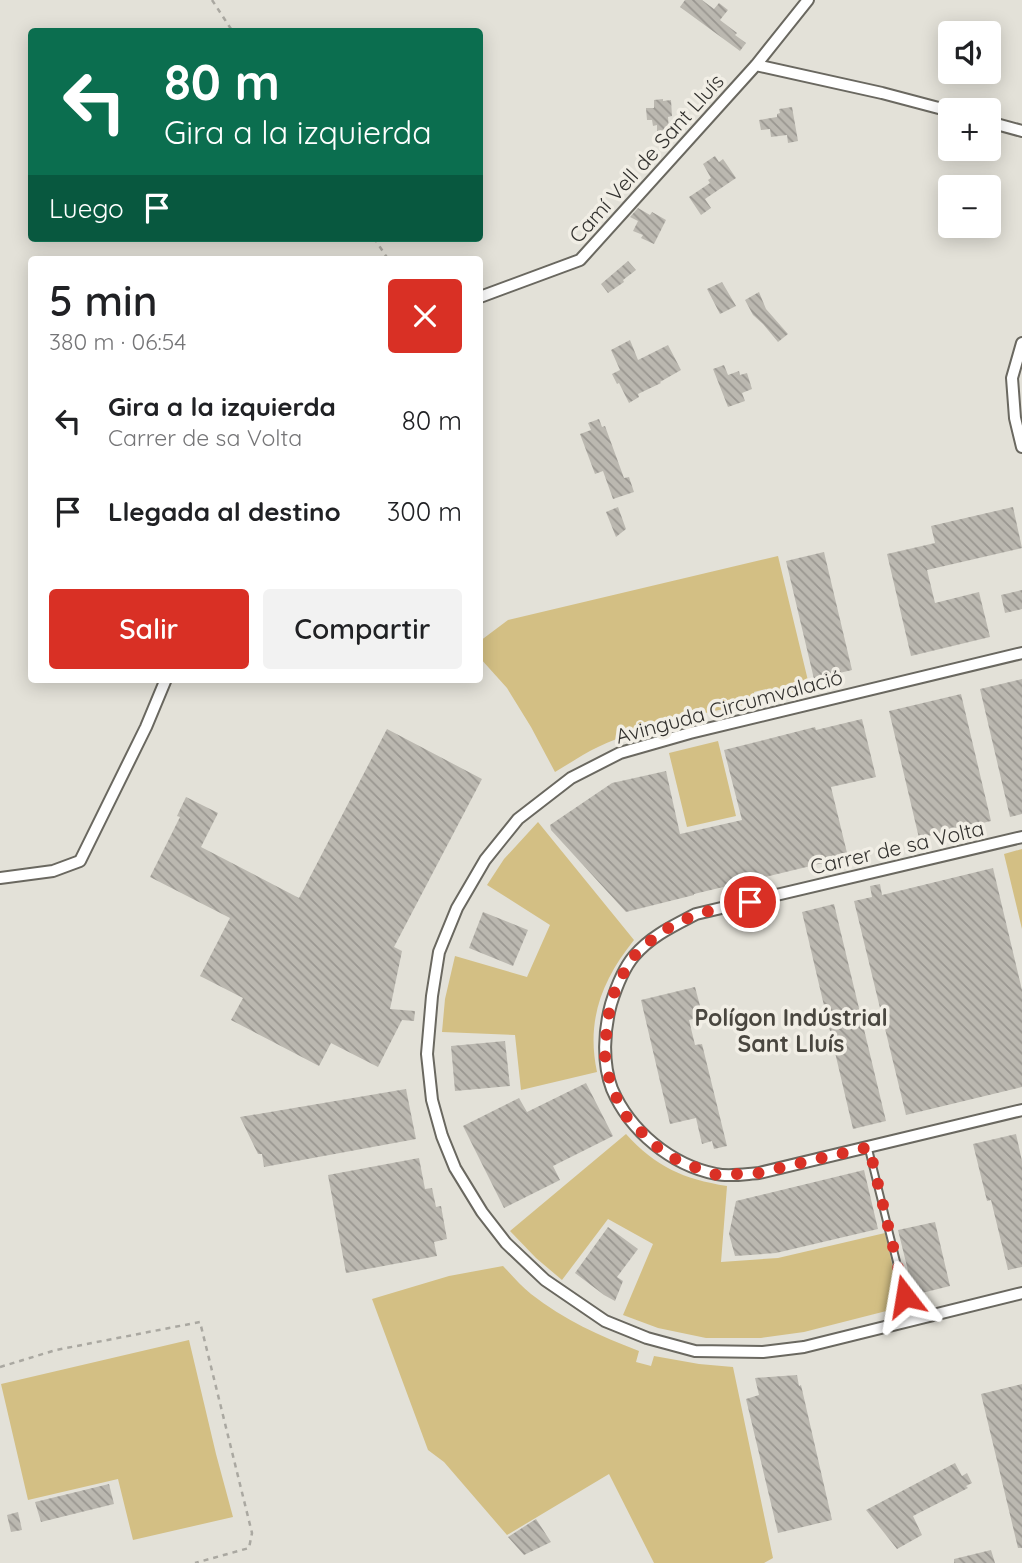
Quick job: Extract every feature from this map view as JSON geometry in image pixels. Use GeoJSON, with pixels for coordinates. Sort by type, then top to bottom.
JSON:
{"type":"FeatureCollection","features":[{"type":"Feature","properties":{"kind":"street","name":"Camí Vell de Sant Lluís"},"geometry":{"type":"LineString","coordinates":[[483,296],[580,260],[757,65],[808,0]]}},
{"type":"Feature","properties":{"kind":"street"},"geometry":{"type":"LineString","coordinates":[[757,65],[938,108]]}},
{"type":"Feature","properties":{"kind":"street"},"geometry":{"type":"LineString","coordinates":[[1001,125],[1022,131]]}},
{"type":"Feature","properties":{"kind":"street"},"geometry":{"type":"LineString","coordinates":[[1022,343],[1012,378],[1015,418],[1022,447]]}},
{"type":"Feature","properties":{"kind":"street","name":"Avinguda Circumvalació"},"geometry":{"type":"LineString","coordinates":[[1022,653],[690,733],[620,753],[571,778],[518,819],[485,860],[457,908],[439,952],[426,1054],[432,1100],[455,1168],[506,1244],[545,1280],[605,1321],[647,1338],[695,1351],[763,1352],[804,1347],[1022,1293]]}},
{"type":"Feature","properties":{"kind":"street"},"geometry":{"type":"LineString","coordinates":[[0,878],[53,871],[80,861],[146,727],[164,683]]}},
{"type":"Feature","properties":{"kind":"street","name":"Carrer de sa Volta"},"geometry":{"type":"LineString","coordinates":[[1022,838],[696,914],[660,932],[633,957],[616,986],[607,1021],[605,1057],[611,1087],[626,1116],[654,1145],[680,1162],[717,1175],[758,1173],[1022,1110]]}},
{"type":"Feature","properties":{"kind":"lane"},"geometry":{"type":"LineString","coordinates":[[869,1147],[911,1321]]}},
{"type":"Feature","properties":{"kind":"path"},"geometry":{"type":"LineString","coordinates":[[212,0],[230,28]]}},
{"type":"Feature","properties":{"kind":"path"},"geometry":{"type":"LineString","coordinates":[[0,1367],[56,1350],[200,1322],[252,1533],[249,1548],[195,1563]]}},
{"type":"Feature","properties":{"kind":"shaded area"},"geometry":{"type":"Polygon","coordinates":[[[778,556],[810,689],[768,699],[766,689],[754,692],[755,702],[675,720],[636,732],[592,750],[555,772],[507,688],[483,661],[483,639],[508,620],[778,556]]]}},
{"type":"Feature","properties":{"kind":"shaded area"},"geometry":{"type":"Polygon","coordinates":[[[718,741],[736,816],[687,827],[669,753],[718,741]]]}},
{"type":"Feature","properties":{"kind":"shaded area"},"geometry":{"type":"Polygon","coordinates":[[[538,822],[634,940],[613,970],[599,1001],[594,1035],[597,1072],[521,1090],[515,1035],[442,1032],[445,999],[455,956],[527,977],[550,925],[487,885],[504,859],[538,822]]]}},
{"type":"Feature","properties":{"kind":"shaded area"},"geometry":{"type":"Polygon","coordinates":[[[1022,849],[1022,929],[1004,854],[1022,849]]]}},
{"type":"Feature","properties":{"kind":"shaded area"},"geometry":{"type":"Polygon","coordinates":[[[626,1134],[648,1155],[671,1170],[697,1180],[727,1186],[721,1262],[778,1258],[885,1233],[902,1307],[804,1332],[761,1338],[706,1338],[658,1328],[623,1315],[653,1244],[608,1219],[562,1280],[510,1231],[626,1134]]]}},
{"type":"Feature","properties":{"kind":"shaded area"},"geometry":{"type":"Polygon","coordinates":[[[503,1266],[527,1291],[556,1312],[639,1351],[636,1362],[651,1366],[654,1356],[733,1367],[773,1558],[764,1563],[654,1563],[609,1474],[507,1535],[444,1462],[428,1450],[372,1299],[449,1276],[503,1266]]]}},
{"type":"Feature","properties":{"kind":"shaded area"},"geometry":{"type":"Polygon","coordinates":[[[189,1340],[233,1517],[133,1540],[118,1479],[28,1500],[1,1384],[189,1340]]]}},
{"type":"Feature","properties":{"kind":"building"},"geometry":{"type":"Polygon","coordinates":[[[685,0],[702,0],[714,9],[719,3],[728,10],[720,20],[746,43],[740,51],[680,7],[685,0]]]}},
{"type":"Feature","properties":{"kind":"building"},"geometry":{"type":"Polygon","coordinates":[[[654,100],[671,100],[672,116],[668,117],[669,130],[657,131],[657,125],[653,126],[652,120],[647,120],[646,108],[654,108],[654,100]]]}},
{"type":"Feature","properties":{"kind":"building"},"geometry":{"type":"Polygon","coordinates":[[[792,107],[798,141],[788,143],[787,135],[771,137],[770,129],[761,130],[759,120],[777,117],[779,109],[792,107]]]}},
{"type":"Feature","properties":{"kind":"building"},"geometry":{"type":"Polygon","coordinates":[[[715,156],[719,162],[723,159],[736,178],[705,199],[711,208],[701,215],[689,197],[710,183],[708,180],[711,178],[703,164],[715,156]]]}},
{"type":"Feature","properties":{"kind":"building"},"geometry":{"type":"Polygon","coordinates":[[[638,208],[666,220],[654,244],[633,231],[638,221],[630,217],[638,208]]]}},
{"type":"Feature","properties":{"kind":"building"},"geometry":{"type":"Polygon","coordinates":[[[628,261],[636,270],[608,293],[601,284],[628,261]]]}},
{"type":"Feature","properties":{"kind":"building"},"geometry":{"type":"Polygon","coordinates":[[[722,282],[736,306],[720,314],[707,289],[722,282]]]}},
{"type":"Feature","properties":{"kind":"building"},"geometry":{"type":"Polygon","coordinates":[[[759,292],[766,309],[788,334],[778,342],[753,315],[745,300],[759,292]]]}},
{"type":"Feature","properties":{"kind":"building"},"geometry":{"type":"Polygon","coordinates":[[[630,340],[638,360],[668,345],[681,370],[638,394],[639,397],[629,403],[612,374],[620,370],[611,350],[630,340]]]}},
{"type":"Feature","properties":{"kind":"building"},"geometry":{"type":"Polygon","coordinates":[[[724,365],[728,375],[739,371],[740,375],[747,373],[752,389],[742,393],[745,401],[728,407],[713,369],[724,365]]]}},
{"type":"Feature","properties":{"kind":"building"},"geometry":{"type":"Polygon","coordinates":[[[599,419],[602,427],[605,426],[624,478],[629,477],[634,492],[613,499],[603,471],[595,474],[580,434],[591,430],[588,423],[599,419]]]}},
{"type":"Feature","properties":{"kind":"building"},"geometry":{"type":"Polygon","coordinates":[[[618,507],[626,529],[616,537],[606,512],[618,507]]]}},
{"type":"Feature","properties":{"kind":"building"},"geometry":{"type":"Polygon","coordinates":[[[1013,507],[1022,548],[927,570],[935,603],[979,592],[990,637],[911,656],[887,554],[935,543],[931,526],[1013,507]]]}},
{"type":"Feature","properties":{"kind":"building"},"geometry":{"type":"Polygon","coordinates":[[[824,552],[852,670],[814,679],[786,561],[824,552]]]}},
{"type":"Feature","properties":{"kind":"building"},"geometry":{"type":"Polygon","coordinates":[[[1022,590],[1022,609],[1005,613],[1001,595],[1022,590]]]}},
{"type":"Feature","properties":{"kind":"building"},"geometry":{"type":"Polygon","coordinates":[[[1022,679],[1022,814],[1010,817],[980,689],[1022,679]]]}},
{"type":"Feature","properties":{"kind":"building"},"geometry":{"type":"Polygon","coordinates":[[[961,694],[991,821],[919,838],[889,711],[961,694]]]}},
{"type":"Feature","properties":{"kind":"building"},"geometry":{"type":"Polygon","coordinates":[[[862,719],[876,777],[831,787],[848,857],[626,912],[551,830],[550,825],[612,783],[666,771],[680,834],[742,820],[724,750],[815,727],[816,730],[862,719]]]}},
{"type":"Feature","properties":{"kind":"building"},"geometry":{"type":"Polygon","coordinates":[[[387,729],[482,779],[394,947],[402,951],[390,1009],[415,1011],[414,1021],[402,1020],[378,1067],[331,1043],[319,1066],[231,1020],[243,998],[200,976],[230,918],[150,877],[180,817],[177,816],[186,797],[218,813],[201,847],[299,898],[387,729]]]}},
{"type":"Feature","properties":{"kind":"building"},"geometry":{"type":"Polygon","coordinates":[[[993,868],[1022,990],[1022,1087],[906,1115],[854,901],[872,897],[870,886],[880,884],[882,895],[993,868]]]}},
{"type":"Feature","properties":{"kind":"building"},"geometry":{"type":"Polygon","coordinates":[[[834,904],[886,1121],[853,1129],[802,912],[834,904]]]}},
{"type":"Feature","properties":{"kind":"building"},"geometry":{"type":"Polygon","coordinates":[[[483,912],[528,930],[513,966],[469,948],[483,912]]]}},
{"type":"Feature","properties":{"kind":"building"},"geometry":{"type":"Polygon","coordinates":[[[695,987],[703,1017],[689,1020],[695,1045],[702,1044],[727,1146],[714,1149],[712,1141],[702,1144],[696,1118],[670,1124],[641,1000],[695,987]]]}},
{"type":"Feature","properties":{"kind":"building"},"geometry":{"type":"Polygon","coordinates":[[[505,1041],[510,1086],[455,1091],[451,1046],[505,1041]]]}},
{"type":"Feature","properties":{"kind":"building"},"geometry":{"type":"Polygon","coordinates":[[[586,1083],[613,1136],[553,1166],[560,1180],[504,1208],[463,1126],[519,1098],[527,1112],[586,1083]]]}},
{"type":"Feature","properties":{"kind":"building"},"geometry":{"type":"Polygon","coordinates":[[[406,1089],[416,1139],[264,1167],[262,1154],[258,1154],[240,1117],[406,1089]]]}},
{"type":"Feature","properties":{"kind":"building"},"geometry":{"type":"Polygon","coordinates":[[[1016,1134],[1022,1161],[1022,1267],[1008,1270],[991,1200],[987,1201],[973,1144],[1016,1134]]]}},
{"type":"Feature","properties":{"kind":"building"},"geometry":{"type":"Polygon","coordinates":[[[419,1158],[425,1189],[432,1188],[436,1207],[441,1206],[447,1239],[434,1242],[437,1256],[346,1273],[328,1175],[419,1158]]]}},
{"type":"Feature","properties":{"kind":"building"},"geometry":{"type":"Polygon","coordinates":[[[864,1170],[878,1229],[776,1253],[735,1256],[729,1234],[736,1201],[864,1170]]]}},
{"type":"Feature","properties":{"kind":"building"},"geometry":{"type":"Polygon","coordinates":[[[935,1222],[950,1286],[914,1295],[898,1230],[935,1222]]]}},
{"type":"Feature","properties":{"kind":"building"},"geometry":{"type":"Polygon","coordinates":[[[608,1227],[638,1249],[617,1277],[623,1281],[615,1301],[575,1273],[608,1227]]]}},
{"type":"Feature","properties":{"kind":"building"},"geometry":{"type":"Polygon","coordinates":[[[797,1375],[832,1520],[778,1533],[746,1399],[759,1395],[755,1378],[797,1375]]]}},
{"type":"Feature","properties":{"kind":"building"},"geometry":{"type":"Polygon","coordinates":[[[1022,1384],[1022,1548],[1018,1548],[981,1394],[1022,1384]]]}},
{"type":"Feature","properties":{"kind":"building"},"geometry":{"type":"Polygon","coordinates":[[[955,1463],[962,1476],[967,1473],[972,1483],[966,1486],[968,1488],[913,1516],[922,1535],[897,1549],[866,1510],[955,1463]]]}},
{"type":"Feature","properties":{"kind":"building"},"geometry":{"type":"Polygon","coordinates":[[[109,1484],[114,1504],[41,1522],[35,1502],[109,1484]]]}},
{"type":"Feature","properties":{"kind":"building"},"geometry":{"type":"Polygon","coordinates":[[[18,1512],[22,1530],[11,1532],[7,1515],[18,1512]]]}},
{"type":"Feature","properties":{"kind":"building"},"geometry":{"type":"Polygon","coordinates":[[[536,1519],[551,1542],[524,1555],[508,1537],[536,1519]]]}},
{"type":"Feature","properties":{"kind":"building"},"geometry":{"type":"Polygon","coordinates":[[[991,1550],[995,1563],[954,1563],[954,1559],[991,1550]]]}},
{"type":"Feature","properties":{"kind":"district","name":"Polígon Indústrial Sant Lluís"},"geometry":{"type":"Point","coordinates":[791,1030]}},
{"type":"Feature","properties":{"kind":"route"},"geometry":{"type":"LineString","coordinates":[[750,902],[696,914],[660,932],[633,957],[616,986],[607,1021],[605,1057],[611,1087],[626,1116],[654,1145],[680,1162],[717,1175],[758,1173],[869,1147],[905,1296]]}}]}
